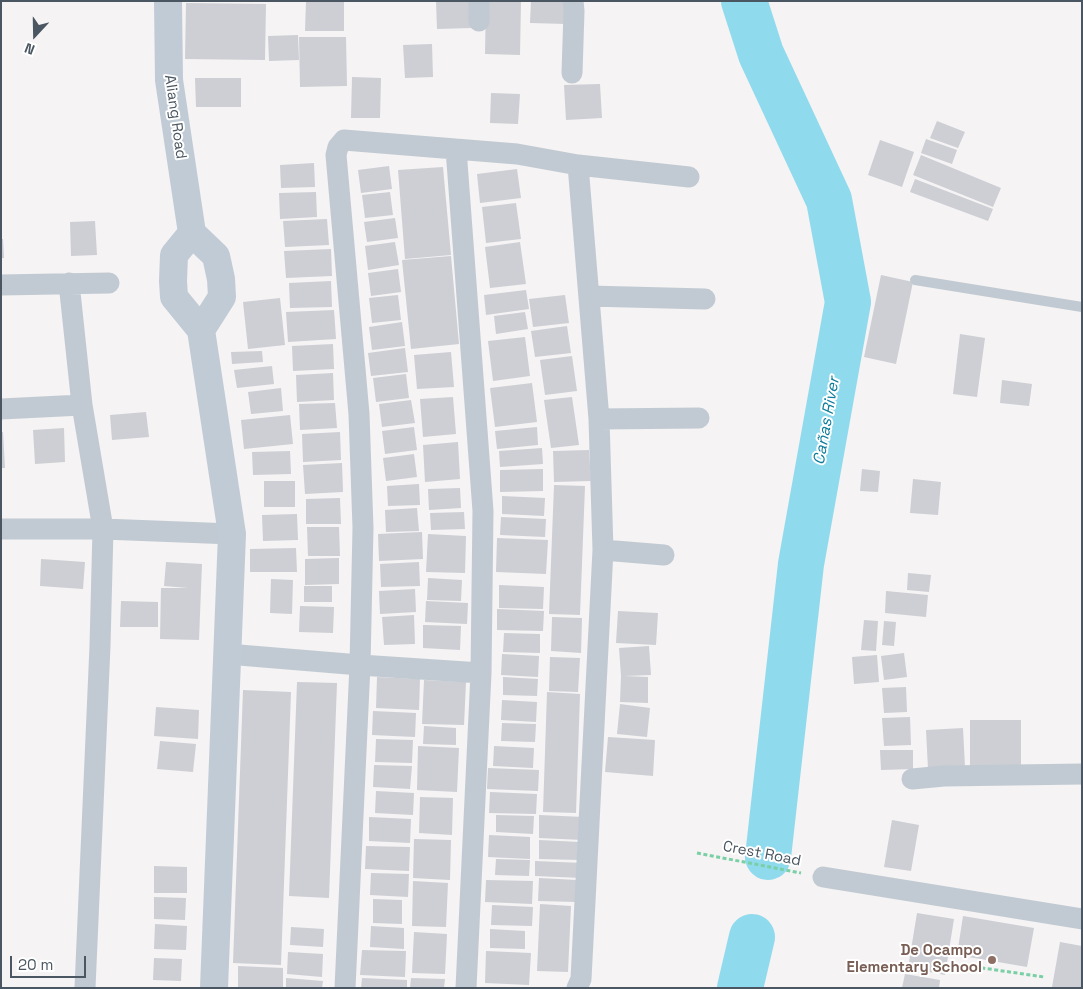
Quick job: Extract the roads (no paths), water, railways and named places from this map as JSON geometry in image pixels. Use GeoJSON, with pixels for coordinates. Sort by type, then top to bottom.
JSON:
{"type":"FeatureCollection","features":[{"type":"Feature","properties":{"kind":"street","name":"Aliang Road"},"geometry":{"type":"LineString","coordinates":[[168,1],[169,80],[192,233]]}},
{"type":"Feature","properties":{"kind":"street"},"geometry":{"type":"LineString","coordinates":[[572,73],[573,1]]}},
{"type":"Feature","properties":{"kind":"street"},"geometry":{"type":"LineString","coordinates":[[345,988],[360,665],[363,528],[359,414],[336,156],[338,147],[344,140],[517,154],[578,165],[689,177]]}},
{"type":"Feature","properties":{"kind":"street"},"geometry":{"type":"LineString","coordinates":[[456,149],[483,511],[481,673],[466,988]]}},
{"type":"Feature","properties":{"kind":"street"},"geometry":{"type":"LineString","coordinates":[[577,988],[581,979],[603,550],[599,419],[578,165]]}},
{"type":"Feature","properties":{"kind":"street"},"geometry":{"type":"LineString","coordinates":[[201,330],[222,298],[221,279],[216,256],[192,233],[174,255],[174,297],[201,330],[232,534],[214,988]]}},
{"type":"Feature","properties":{"kind":"street"},"geometry":{"type":"LineString","coordinates":[[69,283],[82,405],[103,529],[100,646],[85,988]]}},
{"type":"Feature","properties":{"kind":"street"},"geometry":{"type":"LineString","coordinates":[[1,285],[109,283]]}},
{"type":"Feature","properties":{"kind":"street"},"geometry":{"type":"LineString","coordinates":[[589,296],[705,299]]}},
{"type":"Feature","properties":{"kind":"street"},"geometry":{"type":"LineString","coordinates":[[1,409],[82,405]]}},
{"type":"Feature","properties":{"kind":"street"},"geometry":{"type":"LineString","coordinates":[[599,419],[699,418]]}},
{"type":"Feature","properties":{"kind":"street"},"geometry":{"type":"LineString","coordinates":[[1,529],[103,529],[232,534]]}},
{"type":"Feature","properties":{"kind":"street"},"geometry":{"type":"LineString","coordinates":[[603,550],[664,556]]}},
{"type":"Feature","properties":{"kind":"street"},"geometry":{"type":"LineString","coordinates":[[227,654],[481,673]]}},
{"type":"Feature","properties":{"kind":"street"},"geometry":{"type":"LineString","coordinates":[[912,779],[944,776],[1082,774]]}},
{"type":"Feature","properties":{"kind":"street"},"geometry":{"type":"LineString","coordinates":[[823,877],[1082,919]]}},
{"type":"Feature","properties":{"kind":"lane"},"geometry":{"type":"LineString","coordinates":[[916,280],[1082,306]]}},
{"type":"Feature","properties":{"kind":"waterway","name":"Cañas River"},"geometry":{"type":"LineString","coordinates":[[744,1],[761,54],[829,200],[848,302],[801,564],[768,857]]}},
{"type":"Feature","properties":{"kind":"waterway","name":"Cañas River"},"geometry":{"type":"LineString","coordinates":[[740,988],[752,937]]}},
{"type":"Feature","properties":{"kind":"place","name":"De Ocampo Elementary School"},"geometry":{"type":"Point","coordinates":[992,960]}}]}
